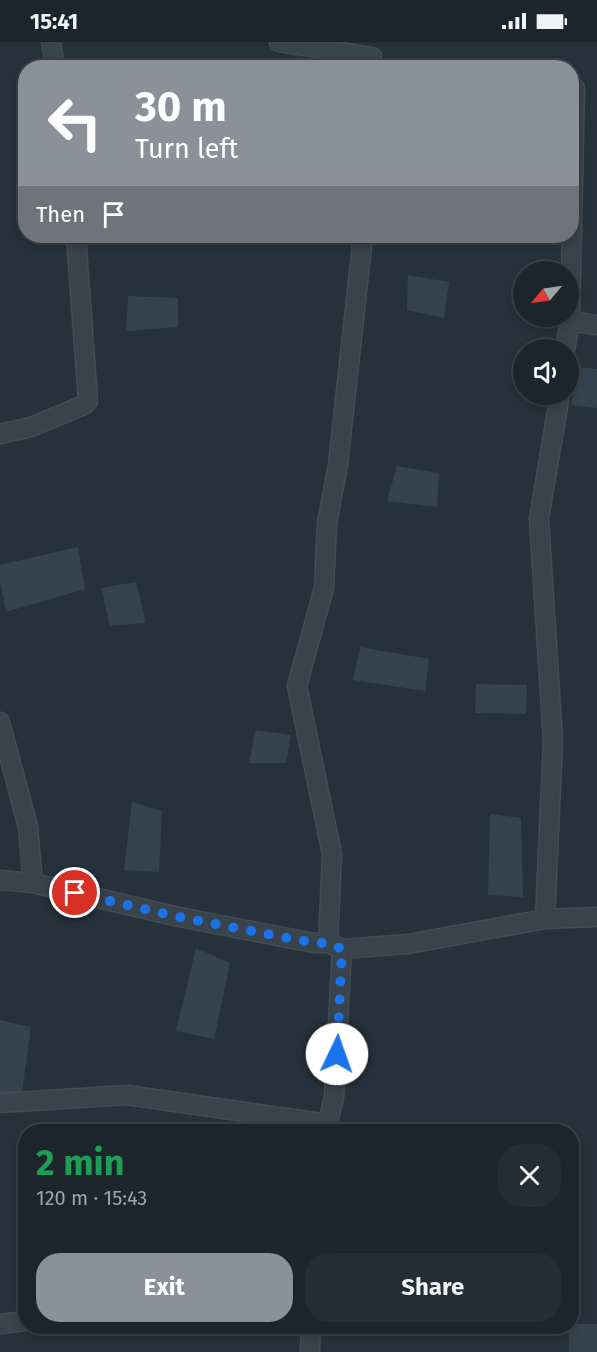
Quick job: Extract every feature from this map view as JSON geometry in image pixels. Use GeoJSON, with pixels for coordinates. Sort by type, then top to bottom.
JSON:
{"type":"FeatureCollection","features":[{"type":"Feature","properties":{"kind":"street"},"geometry":{"type":"LineString","coordinates":[[51,42],[54,60]]}},
{"type":"Feature","properties":{"kind":"street"},"geometry":{"type":"LineString","coordinates":[[279,42],[372,56]]}},
{"type":"Feature","properties":{"kind":"street"},"geometry":{"type":"LineString","coordinates":[[0,434],[31,426],[84,405],[87,401],[76,243]]}},
{"type":"Feature","properties":{"kind":"street"},"geometry":{"type":"LineString","coordinates":[[328,1124],[334,1097],[335,946],[332,854],[297,686],[324,588],[327,523],[338,465],[362,243]]}},
{"type":"Feature","properties":{"kind":"street"},"geometry":{"type":"LineString","coordinates":[[571,261],[572,243]]}},
{"type":"Feature","properties":{"kind":"street"},"geometry":{"type":"LineString","coordinates":[[579,322],[597,325]]}},
{"type":"Feature","properties":{"kind":"street"},"geometry":{"type":"LineString","coordinates":[[545,919],[554,741],[539,519],[558,405]]}},
{"type":"Feature","properties":{"kind":"street"},"geometry":{"type":"LineString","coordinates":[[0,722],[28,827],[33,884]]}},
{"type":"Feature","properties":{"kind":"street"},"geometry":{"type":"LineString","coordinates":[[0,880],[33,884],[179,917],[335,946],[408,944],[545,919],[597,917]]}},
{"type":"Feature","properties":{"kind":"street"},"geometry":{"type":"LineString","coordinates":[[0,1103],[127,1095],[308,1124]]}},
{"type":"Feature","properties":{"kind":"street"},"geometry":{"type":"LineString","coordinates":[[0,1324],[18,1322]]}},
{"type":"Feature","properties":{"kind":"street"},"geometry":{"type":"LineString","coordinates":[[310,1352],[311,1334]]}},
{"type":"Feature","properties":{"kind":"building"},"geometry":{"type":"Polygon","coordinates":[[[408,275],[449,282],[444,318],[407,310],[408,275]]]}},
{"type":"Feature","properties":{"kind":"building"},"geometry":{"type":"Polygon","coordinates":[[[128,296],[178,298],[178,327],[126,331],[128,296]]]}},
{"type":"Feature","properties":{"kind":"building"},"geometry":{"type":"Polygon","coordinates":[[[579,367],[597,369],[597,408],[571,405],[579,405],[579,367]]]}},
{"type":"Feature","properties":{"kind":"building"},"geometry":{"type":"Polygon","coordinates":[[[397,466],[439,473],[437,507],[387,501],[397,466]]]}},
{"type":"Feature","properties":{"kind":"building"},"geometry":{"type":"Polygon","coordinates":[[[78,547],[85,589],[6,612],[0,581],[0,565],[78,547]]]}},
{"type":"Feature","properties":{"kind":"building"},"geometry":{"type":"Polygon","coordinates":[[[136,582],[146,623],[110,626],[101,588],[136,582]]]}},
{"type":"Feature","properties":{"kind":"building"},"geometry":{"type":"Polygon","coordinates":[[[360,647],[429,659],[425,691],[353,680],[360,647]]]}},
{"type":"Feature","properties":{"kind":"building"},"geometry":{"type":"Polygon","coordinates":[[[476,684],[527,685],[526,714],[475,713],[476,684]]]}},
{"type":"Feature","properties":{"kind":"building"},"geometry":{"type":"Polygon","coordinates":[[[255,730],[291,735],[286,763],[249,763],[255,730]]]}},
{"type":"Feature","properties":{"kind":"building"},"geometry":{"type":"Polygon","coordinates":[[[132,802],[162,811],[159,872],[124,870],[132,802]]]}},
{"type":"Feature","properties":{"kind":"building"},"geometry":{"type":"Polygon","coordinates":[[[490,814],[521,818],[523,897],[488,895],[490,814]]]}},
{"type":"Feature","properties":{"kind":"building"},"geometry":{"type":"Polygon","coordinates":[[[196,948],[230,963],[214,1039],[176,1031],[196,948]]]}},
{"type":"Feature","properties":{"kind":"building"},"geometry":{"type":"Polygon","coordinates":[[[0,1020],[31,1027],[21,1099],[0,1099],[0,1020]]]}},
{"type":"Feature","properties":{"kind":"building"},"geometry":{"type":"Polygon","coordinates":[[[579,1324],[597,1324],[597,1352],[569,1352],[569,1334],[579,1334],[579,1324]]]}},
{"type":"Feature","properties":{"kind":"route"},"geometry":{"type":"LineString","coordinates":[[75,893],[179,917],[314,943],[328,943],[342,949],[337,1054]]}}]}
